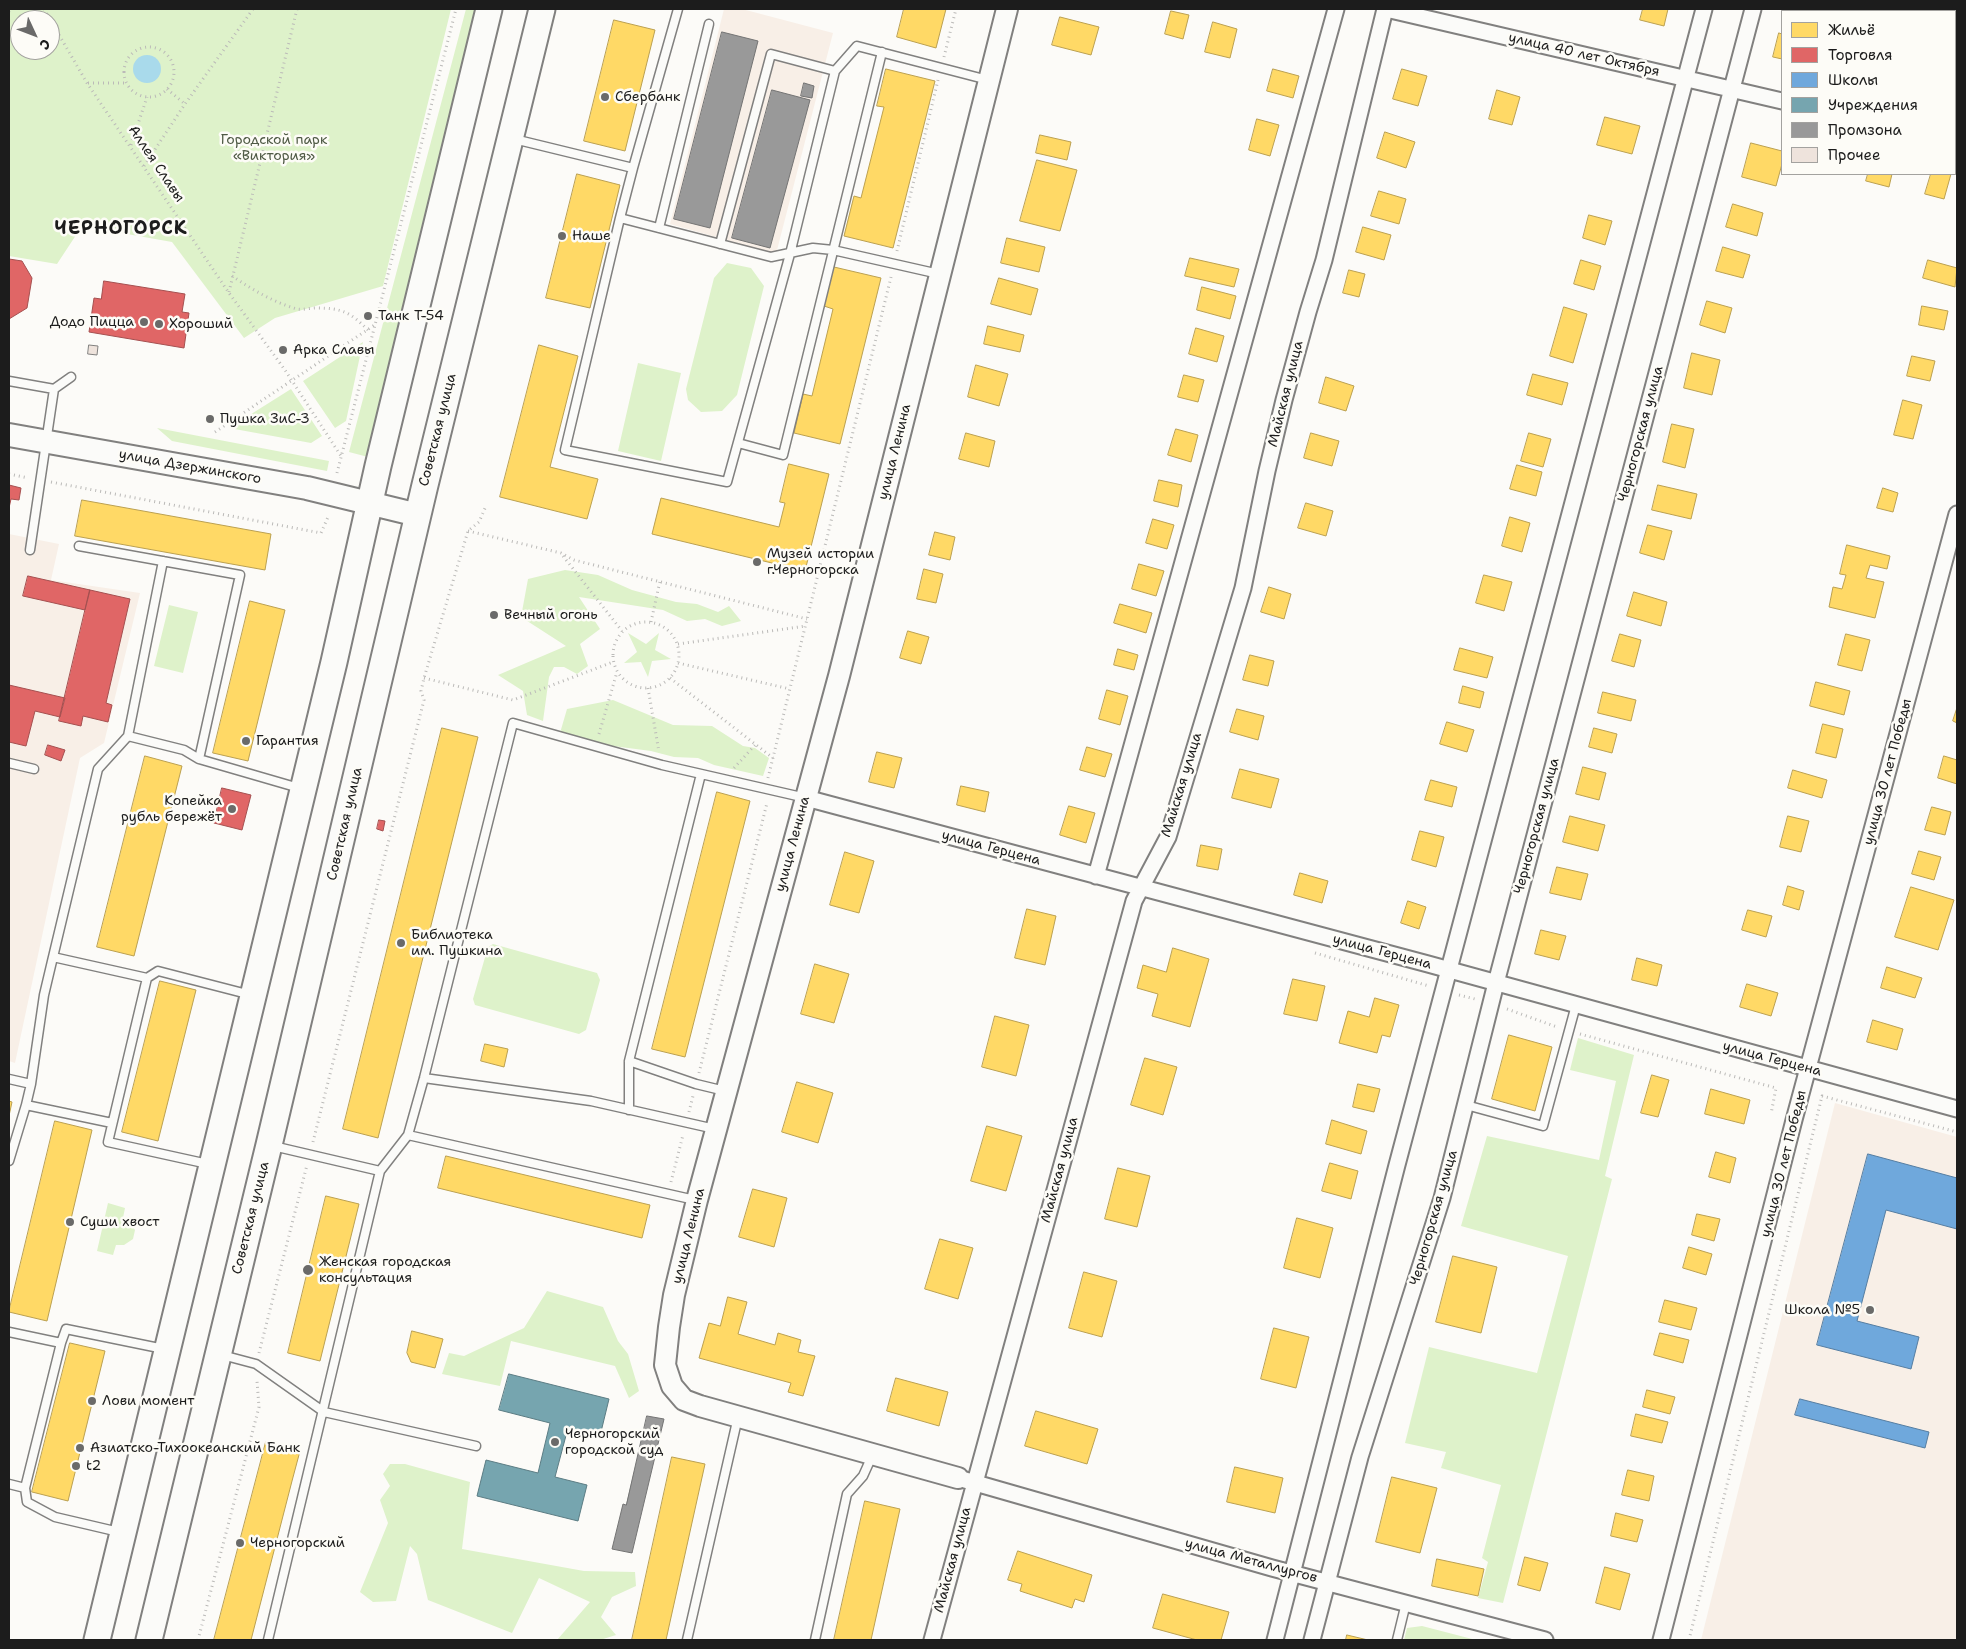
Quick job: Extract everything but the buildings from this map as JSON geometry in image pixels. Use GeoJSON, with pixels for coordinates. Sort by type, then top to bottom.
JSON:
{"type":"FeatureCollection","features":[{"type":"Feature","properties":{"kind":"main road"},"geometry":{"type":"LineString","coordinates":[[97,1640],[304,789],[370,502],[489,9]]}},
{"type":"Feature","properties":{"kind":"main road","name":"Советская улица"},"geometry":{"type":"LineString","coordinates":[[149,1640],[418,515],[542,9]]}},
{"type":"Feature","properties":{"kind":"main road","name":"улица Дзержинского"},"geometry":{"type":"LineString","coordinates":[[9,435],[307,488],[418,515]]}},
{"type":"Feature","properties":{"kind":"street","name":"улица Ленина"},"geometry":{"type":"LineString","coordinates":[[966,1481],[684,1400],[672,1386],[665,1365],[674,1295],[697,1200],[841,666],[1007,9]]}},
{"type":"Feature","properties":{"kind":"street"},"geometry":{"type":"LineString","coordinates":[[1096,876],[1336,9]]}},
{"type":"Feature","properties":{"kind":"street","name":"улица 40 лет Октября"},"geometry":{"type":"LineString","coordinates":[[1386,9],[1781,101]]}},
{"type":"Feature","properties":{"kind":"street","name":"Майская улица"},"geometry":{"type":"LineString","coordinates":[[932,1640],[966,1481],[1134,901],[1168,837],[1243,588],[1284,400],[1324,260],[1386,9]]}},
{"type":"Feature","properties":{"kind":"street"},"geometry":{"type":"LineString","coordinates":[[1275,1640],[1395,1174],[1704,9]]}},
{"type":"Feature","properties":{"kind":"street","name":"Черногорская улица"},"geometry":{"type":"LineString","coordinates":[[1312,1640],[1360,1457],[1442,1198],[1496,984],[1753,9]]}},
{"type":"Feature","properties":{"kind":"street","name":"улица 30 лет Победы"},"geometry":{"type":"LineString","coordinates":[[1661,1640],[1808,1069],[1957,514]]}},
{"type":"Feature","properties":{"kind":"street","name":"улица Герцена"},"geometry":{"type":"LineString","coordinates":[[806,798],[1957,1108]]}},
{"type":"Feature","properties":{"kind":"street","name":"улица Металлургов"},"geometry":{"type":"LineString","coordinates":[[966,1481],[1293,1573],[1545,1640]]}},
{"type":"Feature","properties":{"kind":"lane"},"geometry":{"type":"LineString","coordinates":[[678,9],[620,218],[565,450],[727,482],[790,254],[835,71],[857,46],[988,80]]}},
{"type":"Feature","properties":{"kind":"lane"},"geometry":{"type":"LineString","coordinates":[[659,228],[709,24]]}},
{"type":"Feature","properties":{"kind":"lane"},"geometry":{"type":"LineString","coordinates":[[738,443],[783,455],[882,52]]}},
{"type":"Feature","properties":{"kind":"lane"},"geometry":{"type":"LineString","coordinates":[[720,244],[771,54],[835,71]]}},
{"type":"Feature","properties":{"kind":"lane"},"geometry":{"type":"LineString","coordinates":[[510,138],[633,168]]}},
{"type":"Feature","properties":{"kind":"lane"},"geometry":{"type":"LineString","coordinates":[[620,218],[771,257],[812,248],[833,250],[940,274]]}},
{"type":"Feature","properties":{"kind":"lane"},"geometry":{"type":"LineString","coordinates":[[9,381],[54,389],[71,378]]}},
{"type":"Feature","properties":{"kind":"lane"},"geometry":{"type":"LineString","coordinates":[[30,550],[54,389]]}},
{"type":"Feature","properties":{"kind":"lane"},"geometry":{"type":"LineString","coordinates":[[80,546],[240,575],[199,759]]}},
{"type":"Feature","properties":{"kind":"lane"},"geometry":{"type":"LineString","coordinates":[[9,1161],[31,1084],[44,995],[98,769],[128,736],[163,561]]}},
{"type":"Feature","properties":{"kind":"lane"},"geometry":{"type":"LineString","coordinates":[[268,1640],[324,1412],[380,1171],[408,1135],[513,723],[662,765],[806,798]]}},
{"type":"Feature","properties":{"kind":"lane"},"geometry":{"type":"LineString","coordinates":[[128,736],[184,750],[199,759],[304,789]]}},
{"type":"Feature","properties":{"kind":"lane"},"geometry":{"type":"LineString","coordinates":[[9,763],[34,769]]}},
{"type":"Feature","properties":{"kind":"lane"},"geometry":{"type":"LineString","coordinates":[[629,1110],[630,1061],[701,774]]}},
{"type":"Feature","properties":{"kind":"lane"},"geometry":{"type":"LineString","coordinates":[[54,957],[147,978]]}},
{"type":"Feature","properties":{"kind":"lane"},"geometry":{"type":"LineString","coordinates":[[212,1165],[108,1142],[112,1123],[147,978],[158,971],[253,995]]}},
{"type":"Feature","properties":{"kind":"lane"},"geometry":{"type":"LineString","coordinates":[[1466,1104],[1543,1126],[1576,1005]]}},
{"type":"Feature","properties":{"kind":"lane"},"geometry":{"type":"LineString","coordinates":[[630,1061],[696,1084],[726,1091]]}},
{"type":"Feature","properties":{"kind":"lane"},"geometry":{"type":"LineString","coordinates":[[424,1078],[591,1101],[716,1130]]}},
{"type":"Feature","properties":{"kind":"lane"},"geometry":{"type":"LineString","coordinates":[[9,1079],[31,1084]]}},
{"type":"Feature","properties":{"kind":"lane"},"geometry":{"type":"LineString","coordinates":[[26,1105],[112,1123]]}},
{"type":"Feature","properties":{"kind":"lane"},"geometry":{"type":"LineString","coordinates":[[408,1135],[697,1200]]}},
{"type":"Feature","properties":{"kind":"lane"},"geometry":{"type":"LineString","coordinates":[[269,1144],[380,1171]]}},
{"type":"Feature","properties":{"kind":"lane"},"geometry":{"type":"LineString","coordinates":[[123,1533],[56,1517],[27,1502],[25,1488],[66,1329],[168,1350]]}},
{"type":"Feature","properties":{"kind":"lane"},"geometry":{"type":"LineString","coordinates":[[9,1332],[61,1343]]}},
{"type":"Feature","properties":{"kind":"lane"},"geometry":{"type":"LineString","coordinates":[[218,1354],[256,1364],[324,1412],[476,1446]]}},
{"type":"Feature","properties":{"kind":"lane"},"geometry":{"type":"LineString","coordinates":[[687,1640],[738,1417]]}},
{"type":"Feature","properties":{"kind":"lane"},"geometry":{"type":"LineString","coordinates":[[815,1640],[847,1494],[863,1476],[873,1454]]}},
{"type":"Feature","properties":{"kind":"lane"},"geometry":{"type":"LineString","coordinates":[[9,1484],[25,1488]]}},
{"type":"Feature","properties":{"kind":"lane"},"geometry":{"type":"LineString","coordinates":[[1397,1640],[1406,1603]]}},
{"type":"Feature","properties":{"kind":"path"},"geometry":{"type":"LineString","coordinates":[[9,11],[13,9]]}},
{"type":"Feature","properties":{"kind":"path","name":"Аллея Славы"},"geometry":{"type":"LineString","coordinates":[[44,9],[87,82],[229,292],[292,381],[341,456]]}},
{"type":"Feature","properties":{"kind":"path"},"geometry":{"type":"LineString","coordinates":[[144,166],[185,104],[253,9]]}},
{"type":"Feature","properties":{"kind":"path"},"geometry":{"type":"LineString","coordinates":[[229,292],[298,9]]}},
{"type":"Feature","properties":{"kind":"path"},"geometry":{"type":"LineString","coordinates":[[337,473],[377,324],[456,9]]}},
{"type":"Feature","properties":{"kind":"path"},"geometry":{"type":"LineString","coordinates":[[668,1194],[768,789],[773,758],[956,9]]}},
{"type":"Feature","properties":{"kind":"path"},"geometry":{"type":"LineString","coordinates":[[146,47],[158,48],[168,55],[173,66],[173,78],[168,89],[158,96],[147,97],[134,92],[126,83],[124,71],[126,60],[135,51],[146,47]]}},
{"type":"Feature","properties":{"kind":"path"},"geometry":{"type":"LineString","coordinates":[[87,82],[126,83]]}},
{"type":"Feature","properties":{"kind":"path"},"geometry":{"type":"LineString","coordinates":[[168,89],[185,104]]}},
{"type":"Feature","properties":{"kind":"path"},"geometry":{"type":"LineString","coordinates":[[131,146],[147,97]]}},
{"type":"Feature","properties":{"kind":"path"},"geometry":{"type":"LineString","coordinates":[[232,276],[262,296],[300,310],[331,309],[354,316],[368,330]]}},
{"type":"Feature","properties":{"kind":"path"},"geometry":{"type":"LineString","coordinates":[[215,432],[377,324]]}},
{"type":"Feature","properties":{"kind":"path"},"geometry":{"type":"LineString","coordinates":[[9,474],[321,533],[328,517]]}},
{"type":"Feature","properties":{"kind":"path"},"geometry":{"type":"LineString","coordinates":[[421,691],[468,530],[480,522],[486,506]]}},
{"type":"Feature","properties":{"kind":"path"},"geometry":{"type":"LineString","coordinates":[[468,530],[561,553],[574,560],[807,618]]}},
{"type":"Feature","properties":{"kind":"path"},"geometry":{"type":"LineString","coordinates":[[561,553],[622,631]]}},
{"type":"Feature","properties":{"kind":"path"},"geometry":{"type":"LineString","coordinates":[[651,622],[660,582]]}},
{"type":"Feature","properties":{"kind":"path"},"geometry":{"type":"LineString","coordinates":[[651,622],[660,624],[668,629],[678,644],[678,663],[670,678],[664,683],[648,688],[631,684],[618,672],[613,662],[614,645],[622,631],[636,623],[651,622]]}},
{"type":"Feature","properties":{"kind":"path"},"geometry":{"type":"LineString","coordinates":[[678,644],[806,626]]}},
{"type":"Feature","properties":{"kind":"path"},"geometry":{"type":"LineString","coordinates":[[424,678],[513,700],[613,662]]}},
{"type":"Feature","properties":{"kind":"path"},"geometry":{"type":"LineString","coordinates":[[678,663],[790,689]]}},
{"type":"Feature","properties":{"kind":"path"},"geometry":{"type":"LineString","coordinates":[[596,746],[618,672]]}},
{"type":"Feature","properties":{"kind":"path"},"geometry":{"type":"LineString","coordinates":[[670,678],[773,758]]}},
{"type":"Feature","properties":{"kind":"path"},"geometry":{"type":"LineString","coordinates":[[648,688],[662,765]]}},
{"type":"Feature","properties":{"kind":"path"},"geometry":{"type":"LineString","coordinates":[[722,779],[756,744]]}},
{"type":"Feature","properties":{"kind":"path"},"geometry":{"type":"LineString","coordinates":[[1771,1114],[1776,1088]]}},
{"type":"Feature","properties":{"kind":"path"},"geometry":{"type":"LineString","coordinates":[[1689,1640],[1822,1096],[1957,1132]]}},
{"type":"Feature","properties":{"kind":"shaded area"},"geometry":{"type":"Polygon","coordinates":[[[724,9],[742,9],[833,33],[776,254],[670,224],[724,9]]]}},
{"type":"Feature","properties":{"kind":"shaded area"},"geometry":{"type":"Polygon","coordinates":[[[9,534],[59,544],[51,580],[140,593],[104,743],[80,758],[15,1063],[9,1061],[9,534]]]}},
{"type":"Feature","properties":{"kind":"shaded area","name":"Школа №5"},"geometry":{"type":"Polygon","coordinates":[[[1835,1103],[1957,1137],[1957,1640],[1701,1640],[1835,1103]]]}},
{"type":"Feature","properties":{"kind":"green space","name":"Городской парк «Виктория»"},"geometry":{"type":"Polygon","coordinates":[[[9,9],[451,9],[383,286],[275,318],[244,338],[172,242],[82,226],[57,264],[9,256],[9,9]]]}},
{"type":"Feature","properties":{"kind":"green space"},"geometry":{"type":"Polygon","coordinates":[[[466,9],[480,9],[368,457],[349,452],[466,9]]]}},
{"type":"Feature","properties":{"kind":"green space"},"geometry":{"type":"Polygon","coordinates":[[[727,263],[751,268],[764,286],[737,395],[722,411],[701,412],[688,400],[686,389],[714,278],[727,263]]]}},
{"type":"Feature","properties":{"kind":"green space"},"geometry":{"type":"Polygon","coordinates":[[[363,342],[346,421],[335,428],[303,381],[363,342]]]}},
{"type":"Feature","properties":{"kind":"green space"},"geometry":{"type":"Polygon","coordinates":[[[638,363],[681,373],[661,461],[618,451],[638,363]]]}},
{"type":"Feature","properties":{"kind":"green space"},"geometry":{"type":"Polygon","coordinates":[[[291,389],[322,436],[311,443],[229,428],[291,389]]]}},
{"type":"Feature","properties":{"kind":"green space"},"geometry":{"type":"Polygon","coordinates":[[[157,428],[329,461],[327,471],[172,441],[157,428]]]}},
{"type":"Feature","properties":{"kind":"green space"},"geometry":{"type":"Polygon","coordinates":[[[565,570],[598,575],[632,590],[676,602],[697,604],[718,612],[729,606],[741,621],[722,626],[705,619],[687,621],[663,610],[579,597],[600,629],[580,644],[588,666],[577,674],[564,667],[554,667],[549,677],[543,721],[527,715],[523,691],[498,675],[566,646],[521,617],[528,579],[565,570]]]}},
{"type":"Feature","properties":{"kind":"green space"},"geometry":{"type":"Polygon","coordinates":[[[169,605],[198,612],[183,673],[154,666],[169,605]]]}},
{"type":"Feature","properties":{"kind":"green space"},"geometry":{"type":"Polygon","coordinates":[[[628,633],[646,644],[659,633],[655,650],[671,659],[652,661],[648,677],[641,662],[624,663],[637,652],[628,633]]]}},
{"type":"Feature","properties":{"kind":"green space"},"geometry":{"type":"Polygon","coordinates":[[[613,700],[673,725],[712,726],[743,746],[755,748],[769,758],[763,776],[714,765],[698,758],[674,757],[651,751],[590,743],[560,733],[567,709],[613,700]]]}},
{"type":"Feature","properties":{"kind":"green space"},"geometry":{"type":"Polygon","coordinates":[[[493,944],[597,973],[600,980],[586,1030],[579,1034],[475,1005],[473,999],[488,947],[493,944]]]}},
{"type":"Feature","properties":{"kind":"green space"},"geometry":{"type":"Polygon","coordinates":[[[1578,1038],[1634,1055],[1605,1176],[1612,1179],[1503,1603],[1478,1598],[1488,1562],[1482,1558],[1501,1485],[1441,1468],[1446,1452],[1405,1443],[1429,1347],[1537,1373],[1568,1256],[1461,1226],[1487,1136],[1599,1160],[1616,1081],[1570,1070],[1578,1038]]]}},
{"type":"Feature","properties":{"kind":"green space"},"geometry":{"type":"Polygon","coordinates":[[[108,1203],[125,1208],[123,1218],[130,1222],[135,1230],[133,1239],[124,1245],[116,1245],[113,1255],[97,1251],[108,1203]]]}},
{"type":"Feature","properties":{"kind":"green space"},"geometry":{"type":"Polygon","coordinates":[[[547,1291],[603,1307],[618,1341],[628,1354],[639,1391],[629,1398],[615,1366],[511,1341],[500,1386],[442,1374],[449,1353],[464,1356],[524,1328],[547,1291]]]}},
{"type":"Feature","properties":{"kind":"green space"},"geometry":{"type":"Polygon","coordinates":[[[390,1464],[405,1464],[470,1482],[462,1549],[584,1571],[635,1572],[636,1586],[612,1597],[601,1617],[616,1635],[600,1640],[557,1640],[590,1602],[539,1578],[512,1633],[428,1600],[417,1554],[410,1546],[396,1601],[373,1602],[360,1592],[388,1523],[380,1500],[390,1486],[383,1474],[390,1464]]]}},
{"type":"Feature","properties":{"kind":"green space"},"geometry":{"type":"Polygon","coordinates":[[[1422,1626],[1476,1640],[1404,1640],[1407,1628],[1422,1626]]]}},
{"type":"Feature","properties":{"kind":"water"},"geometry":{"type":"Polygon","coordinates":[[[147,55],[157,59],[161,69],[157,79],[147,83],[137,79],[133,69],[137,59],[147,55]]]}},
{"type":"Feature","properties":{"kind":"place","name":"Сбербанк"},"geometry":{"type":"Point","coordinates":[605,97]}},
{"type":"Feature","properties":{"kind":"place","name":"Наше"},"geometry":{"type":"Point","coordinates":[562,236]}},
{"type":"Feature","properties":{"kind":"place","name":"Танк Т-54"},"geometry":{"type":"Point","coordinates":[368,316]}},
{"type":"Feature","properties":{"kind":"place","name":"Додо Пицца"},"geometry":{"type":"Point","coordinates":[144,322]}},
{"type":"Feature","properties":{"kind":"place","name":"Хороший"},"geometry":{"type":"Point","coordinates":[159,324]}},
{"type":"Feature","properties":{"kind":"place","name":"Арка Славы"},"geometry":{"type":"Point","coordinates":[283,350]}},
{"type":"Feature","properties":{"kind":"place","name":"Пушка ЗиС-3"},"geometry":{"type":"Point","coordinates":[210,419]}},
{"type":"Feature","properties":{"kind":"place","name":"Музей истории г.Черногорска"},"geometry":{"type":"Point","coordinates":[757,562]}},
{"type":"Feature","properties":{"kind":"place","name":"Вечный огонь"},"geometry":{"type":"Point","coordinates":[494,615]}},
{"type":"Feature","properties":{"kind":"place","name":"Гарантия"},"geometry":{"type":"Point","coordinates":[246,741]}},
{"type":"Feature","properties":{"kind":"place","name":"Копейка рубль бережёт"},"geometry":{"type":"Point","coordinates":[232,809]}},
{"type":"Feature","properties":{"kind":"place","name":"Библиотека им. Пушкина"},"geometry":{"type":"Point","coordinates":[401,943]}},
{"type":"Feature","properties":{"kind":"place","name":"Суши хвост"},"geometry":{"type":"Point","coordinates":[70,1222]}},
{"type":"Feature","properties":{"kind":"place","name":"Женская городская консультация"},"geometry":{"type":"Point","coordinates":[308,1270]}},
{"type":"Feature","properties":{"kind":"place","name":"Школа №5"},"geometry":{"type":"Point","coordinates":[1870,1310]}},
{"type":"Feature","properties":{"kind":"place","name":"Лови момент"},"geometry":{"type":"Point","coordinates":[92,1401]}},
{"type":"Feature","properties":{"kind":"place","name":"Черногорский городской суд"},"geometry":{"type":"Point","coordinates":[555,1442]}},
{"type":"Feature","properties":{"kind":"place","name":"Азиатско-Тихоокеанский Банк"},"geometry":{"type":"Point","coordinates":[80,1448]}},
{"type":"Feature","properties":{"kind":"place","name":"t2"},"geometry":{"type":"Point","coordinates":[76,1466]}},
{"type":"Feature","properties":{"kind":"place","name":"Черногорский"},"geometry":{"type":"Point","coordinates":[240,1543]}},
{"type":"Feature","properties":{"kind":"district","name":"ЧЕРНОГОРСК"},"geometry":{"type":"Point","coordinates":[121,229]}}]}
